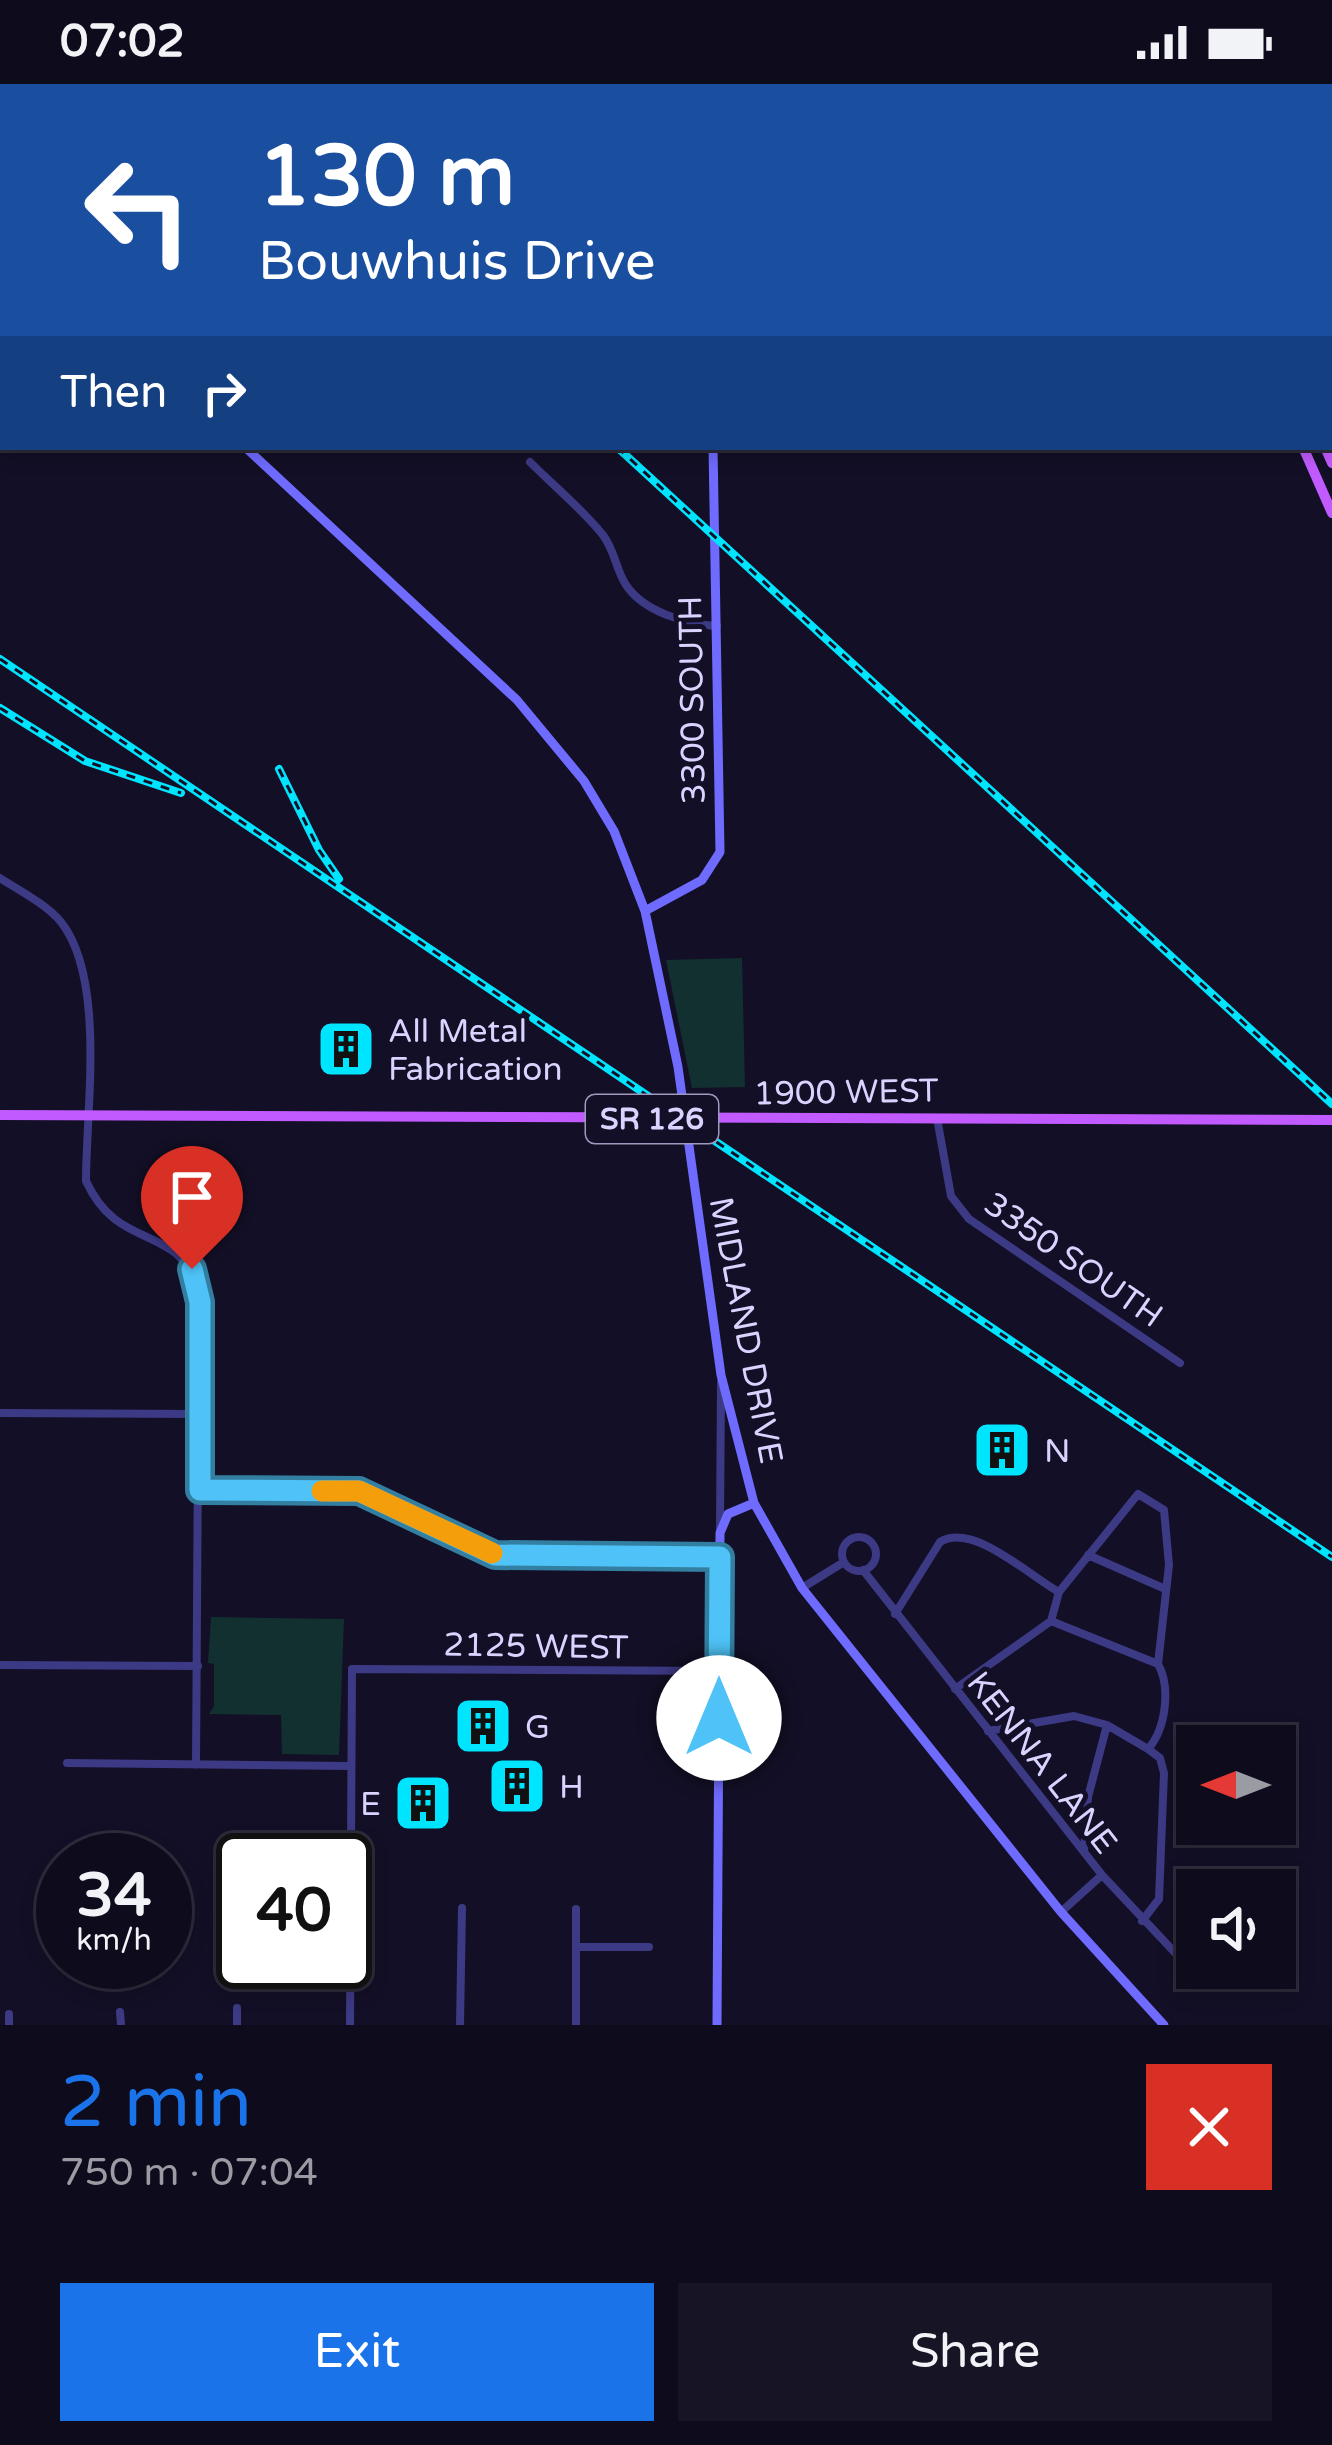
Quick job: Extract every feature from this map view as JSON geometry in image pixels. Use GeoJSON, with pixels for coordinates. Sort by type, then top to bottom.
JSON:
{"type":"FeatureCollection","features":[{"type":"Feature","properties":{"kind":"main road"},"geometry":{"type":"LineString","coordinates":[[1304,450],[1332,513]]}},
{"type":"Feature","properties":{"kind":"main road","name":"1900 WEST"},"geometry":{"type":"LineString","coordinates":[[0,1115],[1332,1120]]}},
{"type":"Feature","properties":{"kind":"street","name":"MIDLAND DRIVE"},"geometry":{"type":"LineString","coordinates":[[248,450],[517,700],[560,750],[614,831],[645,911],[678,1067],[721,1375],[754,1503],[802,1588],[1061,1912],[1164,2025]]}},
{"type":"Feature","properties":{"kind":"street","name":"3300 SOUTH"},"geometry":{"type":"LineString","coordinates":[[645,911],[703,880],[720,852],[712,450]]}},
{"type":"Feature","properties":{"kind":"street"},"geometry":{"type":"LineString","coordinates":[[530,462],[600,532],[615,553],[623,581],[638,599],[691,624],[717,626]]}},
{"type":"Feature","properties":{"kind":"street"},"geometry":{"type":"LineString","coordinates":[[0,878],[59,920],[77,949],[87,982],[86,1181],[100,1210],[123,1229],[171,1246],[192,1269],[200,1302],[196,1765]]}},
{"type":"Feature","properties":{"kind":"street","name":"3350 SOUTH"},"geometry":{"type":"LineString","coordinates":[[937,1117],[951,1196],[969,1219],[1180,1363]]}},
{"type":"Feature","properties":{"kind":"street"},"geometry":{"type":"LineString","coordinates":[[717,2025],[721,1375]]}},
{"type":"Feature","properties":{"kind":"street"},"geometry":{"type":"LineString","coordinates":[[0,1413],[200,1414]]}},
{"type":"Feature","properties":{"kind":"street"},"geometry":{"type":"LineString","coordinates":[[200,1490],[359,1491],[495,1555],[720,1557]]}},
{"type":"Feature","properties":{"kind":"street"},"geometry":{"type":"LineString","coordinates":[[955,1690],[1051,1621],[1059,1592],[1138,1494],[1164,1510],[1169,1565],[1158,1664]]}},
{"type":"Feature","properties":{"kind":"street"},"geometry":{"type":"LineString","coordinates":[[720,1532],[728,1514],[754,1503]]}},
{"type":"Feature","properties":{"kind":"street"},"geometry":{"type":"LineString","coordinates":[[895,1614],[904,1607],[940,1542],[950,1536],[974,1540],[1059,1592]]}},
{"type":"Feature","properties":{"kind":"street"},"geometry":{"type":"LineString","coordinates":[[802,1588],[844,1562],[848,1542],[865,1538],[875,1556],[863,1570],[844,1562]]}},
{"type":"Feature","properties":{"kind":"street"},"geometry":{"type":"LineString","coordinates":[[1088,1555],[1163,1588]]}},
{"type":"Feature","properties":{"kind":"street","name":"KENNA LANE"},"geometry":{"type":"LineString","coordinates":[[863,1570],[1102,1875],[1176,1956]]}},
{"type":"Feature","properties":{"kind":"street"},"geometry":{"type":"LineString","coordinates":[[1051,1621],[1158,1664],[1166,1676],[1164,1702],[1159,1737],[1148,1749]]}},
{"type":"Feature","properties":{"kind":"street"},"geometry":{"type":"LineString","coordinates":[[0,1665],[198,1666]]}},
{"type":"Feature","properties":{"kind":"street","name":"2125 WEST"},"geometry":{"type":"LineString","coordinates":[[350,1766],[352,1670],[719,1671]]}},
{"type":"Feature","properties":{"kind":"street"},"geometry":{"type":"LineString","coordinates":[[988,1731],[1075,1716],[1107,1725],[1160,1758],[1159,1899],[1142,1921]]}},
{"type":"Feature","properties":{"kind":"street"},"geometry":{"type":"LineString","coordinates":[[1084,1852],[1088,1797],[1107,1725]]}},
{"type":"Feature","properties":{"kind":"street"},"geometry":{"type":"LineString","coordinates":[[67,1763],[350,1766],[350,2025]]}},
{"type":"Feature","properties":{"kind":"street"},"geometry":{"type":"LineString","coordinates":[[1061,1912],[1102,1875]]}},
{"type":"Feature","properties":{"kind":"street"},"geometry":{"type":"LineString","coordinates":[[460,2025],[462,1908]]}},
{"type":"Feature","properties":{"kind":"street"},"geometry":{"type":"LineString","coordinates":[[576,1909],[576,2025]]}},
{"type":"Feature","properties":{"kind":"street"},"geometry":{"type":"LineString","coordinates":[[578,1948],[649,1947]]}},
{"type":"Feature","properties":{"kind":"street"},"geometry":{"type":"LineString","coordinates":[[237,2008],[237,2025]]}},
{"type":"Feature","properties":{"kind":"street"},"geometry":{"type":"LineString","coordinates":[[120,2012],[121,2025]]}},
{"type":"Feature","properties":{"kind":"street"},"geometry":{"type":"LineString","coordinates":[[9,2014],[9,2025]]}},
{"type":"Feature","properties":{"kind":"green space"},"geometry":{"type":"Polygon","coordinates":[[[742,958],[745,1087],[692,1088],[666,960],[742,958]]]}},
{"type":"Feature","properties":{"kind":"green space"},"geometry":{"type":"Polygon","coordinates":[[[211,1617],[344,1619],[339,1755],[282,1754],[281,1715],[209,1714],[214,1706],[214,1664],[208,1663],[211,1617]]]}},
{"type":"Feature","properties":{"kind":"railway"},"geometry":{"type":"LineString","coordinates":[[620,450],[1332,1104]]}},
{"type":"Feature","properties":{"kind":"railway"},"geometry":{"type":"LineString","coordinates":[[0,659],[1332,1557]]}},
{"type":"Feature","properties":{"kind":"railway"},"geometry":{"type":"LineString","coordinates":[[0,708],[85,761],[181,793]]}},
{"type":"Feature","properties":{"kind":"railway"},"geometry":{"type":"LineString","coordinates":[[279,769],[319,850],[339,879]]}},
{"type":"Feature","properties":{"kind":"slow traffic"},"geometry":{"type":"LineString","coordinates":[[322,1491],[359,1491],[492,1553]]}},
{"type":"Feature","properties":{"kind":"place","name":"All Metal Fabrication"},"geometry":{"type":"Point","coordinates":[346,1049]}},
{"type":"Feature","properties":{"kind":"place","name":"N"},"geometry":{"type":"Point","coordinates":[1002,1450]}},
{"type":"Feature","properties":{"kind":"place","name":"G"},"geometry":{"type":"Point","coordinates":[483,1726]}},
{"type":"Feature","properties":{"kind":"place","name":"H"},"geometry":{"type":"Point","coordinates":[517,1786]}},
{"type":"Feature","properties":{"kind":"place","name":"E"},"geometry":{"type":"Point","coordinates":[423,1803]}},
{"type":"Feature","properties":{"kind":"route"},"geometry":{"type":"LineString","coordinates":[[192,1269],[200,1302],[200,1490],[359,1491],[495,1555],[720,1557],[719,1718]]}}]}
